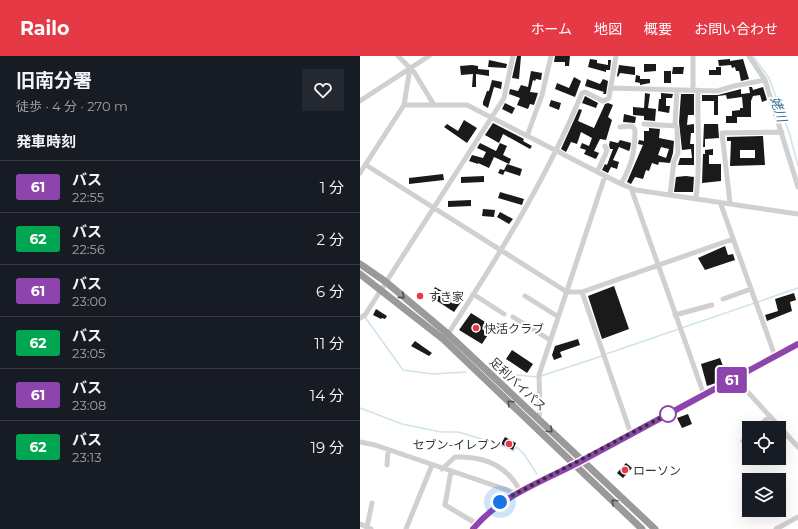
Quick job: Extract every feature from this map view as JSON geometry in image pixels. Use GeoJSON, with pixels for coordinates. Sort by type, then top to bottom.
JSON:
{"type":"FeatureCollection","features":[{"type":"Feature","properties":{"kind":"highway","name":"足利バイパス"},"geometry":{"type":"LineString","coordinates":[[360,264],[386,282],[448,334],[655,529]]}},
{"type":"Feature","properties":{"kind":"highway","name":"足利バイパス"},"geometry":{"type":"LineString","coordinates":[[360,274],[443,339],[642,529]]}},
{"type":"Feature","properties":{"kind":"main road"},"geometry":{"type":"LineString","coordinates":[[475,527],[492,509],[518,492],[574,465],[798,344]]}},
{"type":"Feature","properties":{"kind":"street"},"geometry":{"type":"LineString","coordinates":[[398,56],[410,68],[434,105]]}},
{"type":"Feature","properties":{"kind":"street"},"geometry":{"type":"LineString","coordinates":[[360,101],[429,56]]}},
{"type":"Feature","properties":{"kind":"street"},"geometry":{"type":"LineString","coordinates":[[362,317],[434,207],[506,92],[513,56]]}},
{"type":"Feature","properties":{"kind":"street"},"geometry":{"type":"LineString","coordinates":[[527,136],[542,95],[551,56]]}},
{"type":"Feature","properties":{"kind":"street"},"geometry":{"type":"LineString","coordinates":[[448,334],[502,250],[569,124],[582,94],[585,92],[604,101],[609,98],[616,56]]}},
{"type":"Feature","properties":{"kind":"street"},"geometry":{"type":"LineString","coordinates":[[693,56],[700,171],[696,198]]}},
{"type":"Feature","properties":{"kind":"street"},"geometry":{"type":"LineString","coordinates":[[749,56],[765,80],[798,187]]}},
{"type":"Feature","properties":{"kind":"street"},"geometry":{"type":"LineString","coordinates":[[360,173],[404,105],[410,68]]}},
{"type":"Feature","properties":{"kind":"street"},"geometry":{"type":"LineString","coordinates":[[611,88],[717,91],[765,80]]}},
{"type":"Feature","properties":{"kind":"street"},"geometry":{"type":"LineString","coordinates":[[670,195],[674,161],[678,153],[678,128],[676,126],[677,90]]}},
{"type":"Feature","properties":{"kind":"street"},"geometry":{"type":"LineString","coordinates":[[404,105],[467,105],[631,188],[798,214]]}},
{"type":"Feature","properties":{"kind":"street"},"geometry":{"type":"LineString","coordinates":[[644,124],[676,126]]}},
{"type":"Feature","properties":{"kind":"street"},"geometry":{"type":"LineString","coordinates":[[620,127],[632,126],[635,130],[635,145],[631,165],[621,184]]}},
{"type":"Feature","properties":{"kind":"street"},"geometry":{"type":"LineString","coordinates":[[730,204],[722,133],[782,132]]}},
{"type":"Feature","properties":{"kind":"street"},"geometry":{"type":"LineString","coordinates":[[597,172],[607,151],[605,146]]}},
{"type":"Feature","properties":{"kind":"street"},"geometry":{"type":"LineString","coordinates":[[366,165],[567,292],[582,292],[733,239]]}},
{"type":"Feature","properties":{"kind":"street"},"geometry":{"type":"LineString","coordinates":[[538,418],[540,412],[540,377],[550,340],[605,176]]}},
{"type":"Feature","properties":{"kind":"street"},"geometry":{"type":"LineString","coordinates":[[631,188],[704,395]]}},
{"type":"Feature","properties":{"kind":"street"},"geometry":{"type":"LineString","coordinates":[[720,202],[775,356]]}},
{"type":"Feature","properties":{"kind":"street"},"geometry":{"type":"LineString","coordinates":[[723,299],[751,289]]}},
{"type":"Feature","properties":{"kind":"street"},"geometry":{"type":"LineString","coordinates":[[582,292],[631,434]]}},
{"type":"Feature","properties":{"kind":"street"},"geometry":{"type":"LineString","coordinates":[[474,294],[504,314]]}},
{"type":"Feature","properties":{"kind":"street"},"geometry":{"type":"LineString","coordinates":[[525,296],[558,316]]}},
{"type":"Feature","properties":{"kind":"street"},"geometry":{"type":"LineString","coordinates":[[675,315],[712,305]]}},
{"type":"Feature","properties":{"kind":"street"},"geometry":{"type":"LineString","coordinates":[[513,317],[550,340]]}},
{"type":"Feature","properties":{"kind":"street"},"geometry":{"type":"LineString","coordinates":[[738,377],[746,389],[798,447]]}},
{"type":"Feature","properties":{"kind":"street"},"geometry":{"type":"LineString","coordinates":[[765,421],[770,416]]}},
{"type":"Feature","properties":{"kind":"street"},"geometry":{"type":"LineString","coordinates":[[360,442],[369,443],[442,469],[518,492]]}},
{"type":"Feature","properties":{"kind":"street"},"geometry":{"type":"LineString","coordinates":[[387,465],[388,450]]}},
{"type":"Feature","properties":{"kind":"street"},"geometry":{"type":"LineString","coordinates":[[442,469],[455,457],[484,461],[508,473],[518,492]]}},
{"type":"Feature","properties":{"kind":"street"},"geometry":{"type":"LineString","coordinates":[[406,529],[432,465]]}},
{"type":"Feature","properties":{"kind":"street"},"geometry":{"type":"LineString","coordinates":[[450,471],[445,505],[475,527]]}},
{"type":"Feature","properties":{"kind":"street"},"geometry":{"type":"LineString","coordinates":[[360,524],[369,528],[372,503]]}},
{"type":"Feature","properties":{"kind":"street"},"geometry":{"type":"LineString","coordinates":[[776,529],[798,517]]}},
{"type":"Feature","properties":{"kind":"building"},"geometry":{"type":"Polygon","coordinates":[[[517,56],[521,56],[519,79],[512,78],[517,56]]]}},
{"type":"Feature","properties":{"kind":"building"},"geometry":{"type":"Polygon","coordinates":[[[555,56],[570,56],[569,66],[565,66],[565,62],[554,62],[555,56]]]}},
{"type":"Feature","properties":{"kind":"building"},"geometry":{"type":"Polygon","coordinates":[[[590,59],[597,60],[597,63],[608,65],[608,60],[611,60],[610,70],[606,70],[606,72],[588,67],[590,59]]]}},
{"type":"Feature","properties":{"kind":"building"},"geometry":{"type":"Polygon","coordinates":[[[730,59],[730,61],[743,59],[749,79],[741,81],[739,71],[736,71],[735,67],[732,68],[731,65],[719,66],[718,60],[730,59]]]}},
{"type":"Feature","properties":{"kind":"building"},"geometry":{"type":"Polygon","coordinates":[[[489,60],[507,64],[506,68],[488,67],[489,60]]]}},
{"type":"Feature","properties":{"kind":"building"},"geometry":{"type":"Polygon","coordinates":[[[644,64],[656,64],[656,71],[644,72],[644,64]]]}},
{"type":"Feature","properties":{"kind":"building"},"geometry":{"type":"Polygon","coordinates":[[[619,65],[635,67],[635,75],[620,73],[618,77],[619,65]]]}},
{"type":"Feature","properties":{"kind":"building"},"geometry":{"type":"Polygon","coordinates":[[[460,66],[478,66],[478,69],[489,70],[489,76],[476,74],[476,87],[472,87],[473,74],[461,75],[460,66]]]}},
{"type":"Feature","properties":{"kind":"building"},"geometry":{"type":"Polygon","coordinates":[[[673,67],[684,67],[683,74],[672,74],[673,67]]]}},
{"type":"Feature","properties":{"kind":"building"},"geometry":{"type":"Polygon","coordinates":[[[716,67],[721,67],[721,75],[709,75],[709,70],[716,70],[716,67]]]}},
{"type":"Feature","properties":{"kind":"building"},"geometry":{"type":"Polygon","coordinates":[[[531,71],[542,73],[541,80],[533,80],[530,92],[538,93],[534,105],[530,104],[528,109],[517,105],[520,98],[509,94],[510,89],[518,91],[521,85],[528,87],[531,71]]]}},
{"type":"Feature","properties":{"kind":"building"},"geometry":{"type":"Polygon","coordinates":[[[664,71],[671,71],[671,83],[664,83],[664,71]]]}},
{"type":"Feature","properties":{"kind":"building"},"geometry":{"type":"Polygon","coordinates":[[[636,75],[640,76],[640,79],[650,79],[650,83],[640,85],[640,83],[635,82],[636,75]]]}},
{"type":"Feature","properties":{"kind":"building"},"geometry":{"type":"Polygon","coordinates":[[[574,77],[581,81],[575,97],[555,89],[557,83],[569,88],[574,77]]]}},
{"type":"Feature","properties":{"kind":"building"},"geometry":{"type":"Polygon","coordinates":[[[587,79],[600,84],[603,79],[608,81],[606,94],[585,86],[587,79]]]}},
{"type":"Feature","properties":{"kind":"building"},"geometry":{"type":"Polygon","coordinates":[[[492,80],[502,82],[501,89],[494,87],[488,108],[483,105],[483,102],[487,91],[489,91],[492,80]]]}},
{"type":"Feature","properties":{"kind":"building"},"geometry":{"type":"Polygon","coordinates":[[[749,87],[752,87],[753,90],[763,87],[767,100],[762,102],[760,95],[753,96],[751,101],[751,117],[737,117],[737,123],[726,123],[726,116],[732,116],[732,111],[743,108],[742,97],[727,99],[726,95],[718,96],[718,115],[714,115],[714,101],[702,101],[702,95],[718,95],[741,89],[741,94],[750,93],[749,87]]]}},
{"type":"Feature","properties":{"kind":"building"},"geometry":{"type":"Polygon","coordinates":[[[645,93],[650,94],[648,108],[656,109],[655,121],[644,120],[644,116],[633,115],[633,107],[644,108],[645,93]]]}},
{"type":"Feature","properties":{"kind":"building"},"geometry":{"type":"Polygon","coordinates":[[[661,93],[673,94],[672,98],[666,98],[666,106],[670,106],[669,113],[658,111],[661,93]]]}},
{"type":"Feature","properties":{"kind":"building"},"geometry":{"type":"Polygon","coordinates":[[[681,94],[694,94],[694,115],[688,115],[687,125],[694,124],[694,133],[691,133],[690,144],[694,144],[694,165],[678,165],[680,158],[692,158],[691,149],[682,150],[679,122],[681,94]]]}},
{"type":"Feature","properties":{"kind":"building"},"geometry":{"type":"Polygon","coordinates":[[[585,96],[598,103],[596,108],[582,103],[585,96]]]}},
{"type":"Feature","properties":{"kind":"building"},"geometry":{"type":"Polygon","coordinates":[[[551,100],[561,103],[559,110],[549,106],[551,100]]]}},
{"type":"Feature","properties":{"kind":"building"},"geometry":{"type":"Polygon","coordinates":[[[505,103],[515,108],[512,114],[502,109],[505,103]]]}},
{"type":"Feature","properties":{"kind":"building"},"geometry":{"type":"Polygon","coordinates":[[[608,103],[613,105],[608,117],[612,120],[606,140],[600,139],[594,151],[599,153],[596,159],[584,154],[586,150],[580,148],[582,143],[589,146],[592,138],[581,132],[577,144],[571,142],[566,152],[561,149],[579,109],[582,110],[578,121],[594,128],[605,104],[608,103]]]}},
{"type":"Feature","properties":{"kind":"building"},"geometry":{"type":"Polygon","coordinates":[[[624,114],[636,117],[635,123],[623,122],[624,114]]]}},
{"type":"Feature","properties":{"kind":"building"},"geometry":{"type":"Polygon","coordinates":[[[464,120],[477,128],[467,143],[444,127],[447,124],[458,131],[464,120]]]}},
{"type":"Feature","properties":{"kind":"building"},"geometry":{"type":"Polygon","coordinates":[[[493,123],[524,139],[523,141],[532,146],[530,149],[503,134],[499,143],[485,135],[493,123]]]}},
{"type":"Feature","properties":{"kind":"building"},"geometry":{"type":"Polygon","coordinates":[[[704,124],[718,124],[719,138],[705,139],[705,147],[703,147],[704,124]]]}},
{"type":"Feature","properties":{"kind":"building"},"geometry":{"type":"Polygon","coordinates":[[[649,128],[660,129],[659,138],[674,141],[670,163],[659,162],[658,165],[652,163],[649,171],[646,170],[643,179],[635,177],[631,184],[627,182],[643,145],[638,144],[639,140],[644,141],[644,131],[649,131],[649,128]],[[661,147],[658,155],[666,158],[669,149],[661,147]]]}},
{"type":"Feature","properties":{"kind":"building"},"geometry":{"type":"Polygon","coordinates":[[[763,136],[765,165],[730,166],[731,141],[727,141],[727,137],[763,136]],[[740,150],[740,158],[755,158],[755,150],[740,150]]]}},
{"type":"Feature","properties":{"kind":"building"},"geometry":{"type":"Polygon","coordinates":[[[620,140],[631,143],[630,149],[629,151],[619,147],[613,160],[619,162],[617,169],[611,167],[608,173],[602,170],[605,164],[607,165],[613,149],[610,149],[610,141],[618,143],[620,140]]]}},
{"type":"Feature","properties":{"kind":"building"},"geometry":{"type":"Polygon","coordinates":[[[480,143],[496,151],[500,143],[507,146],[503,155],[511,159],[509,164],[494,157],[489,168],[469,161],[472,155],[483,158],[486,152],[477,148],[480,143]]]}},
{"type":"Feature","properties":{"kind":"building"},"geometry":{"type":"Polygon","coordinates":[[[713,149],[713,155],[709,155],[709,164],[721,164],[721,181],[702,183],[703,154],[705,154],[705,150],[713,149]]]}},
{"type":"Feature","properties":{"kind":"building"},"geometry":{"type":"Polygon","coordinates":[[[507,164],[522,169],[520,176],[505,171],[503,175],[498,173],[500,169],[504,170],[507,164]]]}},
{"type":"Feature","properties":{"kind":"building"},"geometry":{"type":"Polygon","coordinates":[[[443,174],[444,180],[409,184],[409,178],[443,174]]]}},
{"type":"Feature","properties":{"kind":"building"},"geometry":{"type":"Polygon","coordinates":[[[484,176],[484,182],[461,183],[461,177],[484,176]]]}},
{"type":"Feature","properties":{"kind":"building"},"geometry":{"type":"Polygon","coordinates":[[[676,177],[694,177],[693,192],[674,192],[676,177]]]}},
{"type":"Feature","properties":{"kind":"building"},"geometry":{"type":"Polygon","coordinates":[[[500,192],[524,199],[522,205],[498,198],[500,192]]]}},
{"type":"Feature","properties":{"kind":"building"},"geometry":{"type":"Polygon","coordinates":[[[471,200],[471,206],[448,207],[448,201],[471,200]]]}},
{"type":"Feature","properties":{"kind":"building"},"geometry":{"type":"Polygon","coordinates":[[[483,209],[495,210],[494,217],[482,216],[483,209]]]}},
{"type":"Feature","properties":{"kind":"building"},"geometry":{"type":"Polygon","coordinates":[[[500,212],[513,219],[509,224],[497,217],[500,212]]]}},
{"type":"Feature","properties":{"kind":"building"},"geometry":{"type":"Polygon","coordinates":[[[725,246],[728,255],[733,254],[735,260],[705,270],[698,258],[725,246]]]}},
{"type":"Feature","properties":{"kind":"building"},"geometry":{"type":"Polygon","coordinates":[[[614,286],[629,329],[602,339],[588,296],[614,286]]]}},
{"type":"Feature","properties":{"kind":"building"},"geometry":{"type":"Polygon","coordinates":[[[435,287],[461,302],[454,312],[431,297],[435,287]]]}},
{"type":"Feature","properties":{"kind":"building"},"geometry":{"type":"Polygon","coordinates":[[[794,293],[796,300],[790,302],[792,311],[767,321],[765,315],[778,311],[775,299],[794,293]]]}},
{"type":"Feature","properties":{"kind":"building"},"geometry":{"type":"Polygon","coordinates":[[[376,309],[387,316],[385,319],[381,319],[373,315],[376,309]]]}},
{"type":"Feature","properties":{"kind":"building","name":"快活クラブ"},"geometry":{"type":"Polygon","coordinates":[[[471,313],[493,327],[482,344],[459,330],[471,313]]]}},
{"type":"Feature","properties":{"kind":"building"},"geometry":{"type":"Polygon","coordinates":[[[578,339],[580,345],[560,352],[562,357],[554,360],[552,355],[555,346],[578,339]]]}},
{"type":"Feature","properties":{"kind":"building"},"geometry":{"type":"Polygon","coordinates":[[[415,341],[432,353],[429,356],[411,346],[415,341]]]}},
{"type":"Feature","properties":{"kind":"building"},"geometry":{"type":"Polygon","coordinates":[[[512,350],[533,364],[527,373],[506,359],[512,350]]]}},
{"type":"Feature","properties":{"kind":"building"},"geometry":{"type":"Polygon","coordinates":[[[720,358],[726,374],[717,377],[719,382],[707,386],[701,364],[720,358]]]}},
{"type":"Feature","properties":{"kind":"building"},"geometry":{"type":"Polygon","coordinates":[[[688,414],[692,424],[682,428],[677,418],[688,414]]]}},
{"type":"Feature","properties":{"kind":"building","name":"セブン-イレブン"},"geometry":{"type":"Polygon","coordinates":[[[505,437],[516,443],[513,450],[501,444],[505,437]]]}},
{"type":"Feature","properties":{"kind":"building","name":"ローソン"},"geometry":{"type":"Polygon","coordinates":[[[626,463],[632,468],[623,478],[617,473],[626,463]]]}},
{"type":"Feature","properties":{"kind":"waterway","name":"姥川"},"geometry":{"type":"LineString","coordinates":[[753,56],[769,78],[789,132],[798,166]]}},
{"type":"Feature","properties":{"kind":"waterway"},"geometry":{"type":"LineString","coordinates":[[606,354],[798,288]]}},
{"type":"Feature","properties":{"kind":"waterway"},"geometry":{"type":"LineString","coordinates":[[365,317],[403,370],[433,374],[466,372]]}},
{"type":"Feature","properties":{"kind":"waterway"},"geometry":{"type":"LineString","coordinates":[[541,376],[602,356]]}},
{"type":"Feature","properties":{"kind":"waterway"},"geometry":{"type":"LineString","coordinates":[[497,371],[504,374],[538,377]]}},
{"type":"Feature","properties":{"kind":"waterway"},"geometry":{"type":"LineString","coordinates":[[360,408],[402,424],[441,432],[458,432],[499,444],[513,451],[517,447],[524,454],[537,474]]}},
{"type":"Feature","properties":{"kind":"bus line","name":"61"},"geometry":{"type":"LineString","coordinates":[[473,529],[500,502],[583,460],[798,344]]}},
{"type":"Feature","properties":{"kind":"place","name":"すき家"},"geometry":{"type":"Point","coordinates":[420,296]}},
{"type":"Feature","properties":{"kind":"place","name":"快活クラブ"},"geometry":{"type":"Point","coordinates":[476,328]}},
{"type":"Feature","properties":{"kind":"place","name":"セブン-イレブン"},"geometry":{"type":"Point","coordinates":[509,444]}},
{"type":"Feature","properties":{"kind":"place","name":"ローソン"},"geometry":{"type":"Point","coordinates":[625,470]}},
{"type":"Feature","properties":{"kind":"route"},"geometry":{"type":"LineString","coordinates":[[500,502],[583,460],[668,414]]}}]}
